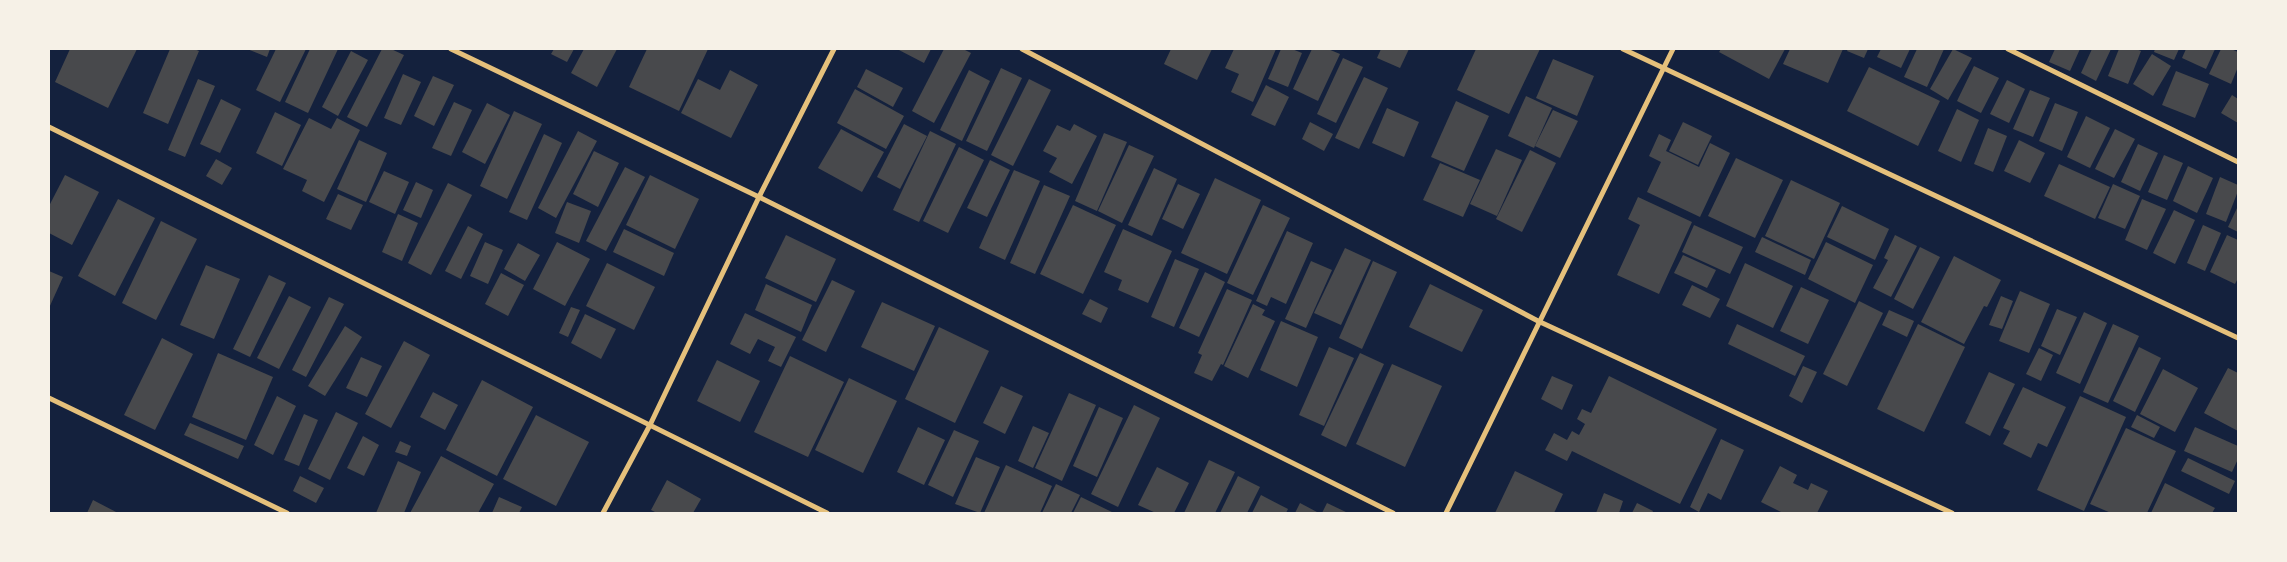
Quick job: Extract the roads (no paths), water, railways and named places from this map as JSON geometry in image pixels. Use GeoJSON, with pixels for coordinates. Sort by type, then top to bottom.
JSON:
{"type":"FeatureCollection","features":[{"type":"Feature","properties":{"kind":"street"},"geometry":{"type":"LineString","coordinates":[[451,49],[759,197],[1393,513]]}},
{"type":"Feature","properties":{"kind":"street"},"geometry":{"type":"LineString","coordinates":[[603,513],[650,425],[759,197],[834,49]]}},
{"type":"Feature","properties":{"kind":"street"},"geometry":{"type":"LineString","coordinates":[[1022,49],[1538,321],[1952,513]]}},
{"type":"Feature","properties":{"kind":"street"},"geometry":{"type":"LineString","coordinates":[[1623,49],[2238,338]]}},
{"type":"Feature","properties":{"kind":"street"},"geometry":{"type":"LineString","coordinates":[[1446,513],[1538,321],[1673,49]]}},
{"type":"Feature","properties":{"kind":"street"},"geometry":{"type":"LineString","coordinates":[[2008,49],[2238,162]]}},
{"type":"Feature","properties":{"kind":"street"},"geometry":{"type":"LineString","coordinates":[[49,127],[827,513]]}},
{"type":"Feature","properties":{"kind":"street"},"geometry":{"type":"LineString","coordinates":[[49,398],[287,513]]}}]}
